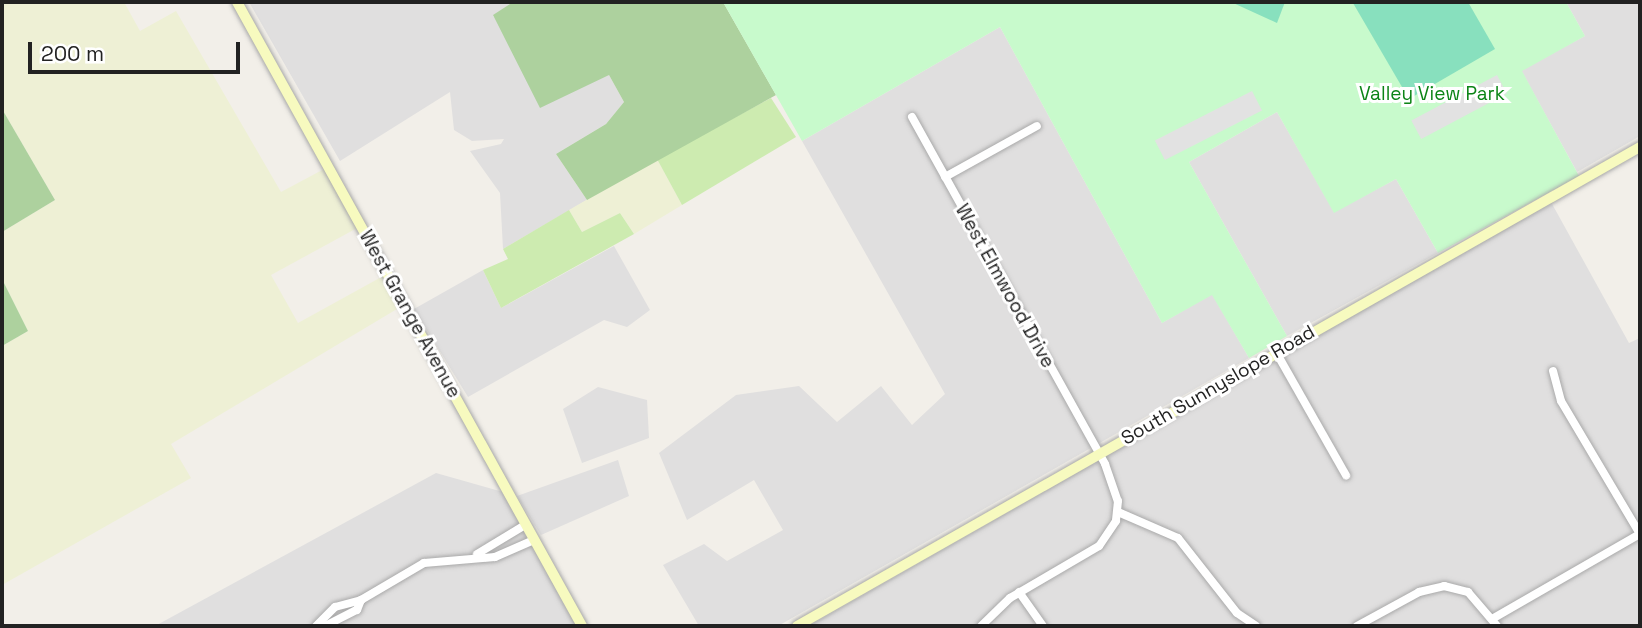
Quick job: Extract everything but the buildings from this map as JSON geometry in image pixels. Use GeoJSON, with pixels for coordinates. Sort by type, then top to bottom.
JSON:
{"type":"FeatureCollection","features":[{"type":"Feature","properties":{"kind":"street","name":"West Grange Avenue"},"geometry":{"type":"LineString","coordinates":[[237,2],[582,626]]}},
{"type":"Feature","properties":{"kind":"street","name":"West Elmwood Drive"},"geometry":{"type":"LineString","coordinates":[[912,117],[1099,454],[1116,490],[1118,512]]}},
{"type":"Feature","properties":{"kind":"street"},"geometry":{"type":"LineString","coordinates":[[945,177],[1037,126]]}},
{"type":"Feature","properties":{"kind":"street","name":"South Sunnyslope Road"},"geometry":{"type":"LineString","coordinates":[[797,626],[1640,147]]}},
{"type":"Feature","properties":{"kind":"street"},"geometry":{"type":"LineString","coordinates":[[1276,352],[1346,475]]}},
{"type":"Feature","properties":{"kind":"street"},"geometry":{"type":"LineString","coordinates":[[1357,626],[1419,593],[1444,586],[1468,592],[1494,623],[1640,534],[1561,401],[1553,370]]}},
{"type":"Feature","properties":{"kind":"street"},"geometry":{"type":"LineString","coordinates":[[981,626],[1019,592],[1099,547],[1118,512],[1178,538],[1237,612],[1255,626]]}},
{"type":"Feature","properties":{"kind":"street"},"geometry":{"type":"LineString","coordinates":[[477,555],[525,525]]}},
{"type":"Feature","properties":{"kind":"street"},"geometry":{"type":"LineString","coordinates":[[316,626],[335,607],[361,600],[424,564],[477,555],[495,557],[534,540]]}},
{"type":"Feature","properties":{"kind":"street"},"geometry":{"type":"LineString","coordinates":[[1019,592],[1044,626]]}},
{"type":"Feature","properties":{"kind":"street"},"geometry":{"type":"LineString","coordinates":[[326,626],[357,610],[361,600]]}},
{"type":"Feature","properties":{"kind":"shaded area"},"geometry":{"type":"Polygon","coordinates":[[[249,2],[513,2],[493,16],[609,75],[624,102],[606,124],[556,154],[587,200],[503,249],[500,193],[470,151],[501,144],[504,139],[472,141],[454,130],[450,92],[340,161],[249,2]]]}},
{"type":"Feature","properties":{"kind":"shaded area"},"geometry":{"type":"Polygon","coordinates":[[[1566,2],[1640,2],[1640,136],[1577,172],[1521,70],[1585,36],[1566,2]]]}},
{"type":"Feature","properties":{"kind":"shaded area"},"geometry":{"type":"Polygon","coordinates":[[[1000,27],[1162,323],[1212,294],[1249,358],[778,626],[699,626],[663,565],[704,544],[727,561],[783,530],[754,480],[687,520],[659,453],[736,395],[799,386],[837,422],[881,386],[912,425],[945,394],[802,141],[1000,27]]]}},
{"type":"Feature","properties":{"kind":"shaded area"},"geometry":{"type":"Polygon","coordinates":[[[1497,75],[1507,94],[1421,139],[1411,121],[1497,75]]]}},
{"type":"Feature","properties":{"kind":"shaded area"},"geometry":{"type":"Polygon","coordinates":[[[1252,91],[1262,111],[1165,160],[1155,140],[1252,91]]]}},
{"type":"Feature","properties":{"kind":"shaded area"},"geometry":{"type":"Polygon","coordinates":[[[1277,112],[1334,212],[1396,179],[1438,253],[1287,336],[1189,162],[1277,112]]]}},
{"type":"Feature","properties":{"kind":"shaded area"},"geometry":{"type":"Polygon","coordinates":[[[1551,202],[1629,343],[1640,338],[1640,626],[809,626],[1551,202]]]}},
{"type":"Feature","properties":{"kind":"shaded area"},"geometry":{"type":"Polygon","coordinates":[[[614,246],[650,310],[627,327],[604,320],[468,397],[414,309],[483,270],[501,308],[614,246]]]}},
{"type":"Feature","properties":{"kind":"shaded area"},"geometry":{"type":"Polygon","coordinates":[[[598,387],[647,400],[649,438],[582,463],[563,409],[598,387]]]}},
{"type":"Feature","properties":{"kind":"shaded area"},"geometry":{"type":"Polygon","coordinates":[[[618,460],[629,496],[541,535],[517,496],[618,460]]]}},
{"type":"Feature","properties":{"kind":"shaded area"},"geometry":{"type":"Polygon","coordinates":[[[436,473],[503,492],[579,626],[155,626],[436,473]]]}},
{"type":"Feature","properties":{"kind":"green space"},"geometry":{"type":"Polygon","coordinates":[[[2,2],[124,2],[140,31],[176,11],[281,192],[326,168],[359,227],[271,275],[298,323],[385,275],[402,306],[171,444],[191,478],[2,585],[2,346],[28,331],[2,279],[2,232],[55,200],[2,109],[2,2]]]}},
{"type":"Feature","properties":{"kind":"green space"},"geometry":{"type":"Polygon","coordinates":[[[513,2],[723,2],[776,95],[587,200],[556,154],[606,124],[624,102],[609,75],[540,108],[493,15],[513,2]]]}},
{"type":"Feature","properties":{"kind":"green space","name":"Valley View Park"},"geometry":{"type":"Polygon","coordinates":[[[723,2],[1566,2],[1585,36],[1522,71],[1579,176],[1438,253],[1396,179],[1334,213],[1277,112],[1189,162],[1287,336],[1249,358],[1212,295],[1162,323],[1000,27],[802,141],[723,2]]]}},
{"type":"Feature","properties":{"kind":"green space"},"geometry":{"type":"Polygon","coordinates":[[[1231,2],[1285,2],[1277,23],[1231,2]]]}},
{"type":"Feature","properties":{"kind":"green space"},"geometry":{"type":"Polygon","coordinates":[[[1468,2],[1495,49],[1409,99],[1353,3],[1468,2]]]}},
{"type":"Feature","properties":{"kind":"green space"},"geometry":{"type":"Polygon","coordinates":[[[771,98],[796,137],[682,205],[657,159],[771,98]]]}},
{"type":"Feature","properties":{"kind":"green space"},"geometry":{"type":"Polygon","coordinates":[[[2,109],[55,200],[2,232],[2,109]]]}},
{"type":"Feature","properties":{"kind":"green space"},"geometry":{"type":"Polygon","coordinates":[[[657,159],[682,205],[634,234],[620,213],[582,232],[569,210],[657,159]]]}},
{"type":"Feature","properties":{"kind":"green space"},"geometry":{"type":"Polygon","coordinates":[[[569,210],[582,232],[620,213],[634,234],[501,308],[483,270],[508,259],[503,249],[569,210]]]}},
{"type":"Feature","properties":{"kind":"green space"},"geometry":{"type":"Polygon","coordinates":[[[2,279],[28,331],[2,346],[2,279]]]}}]}
